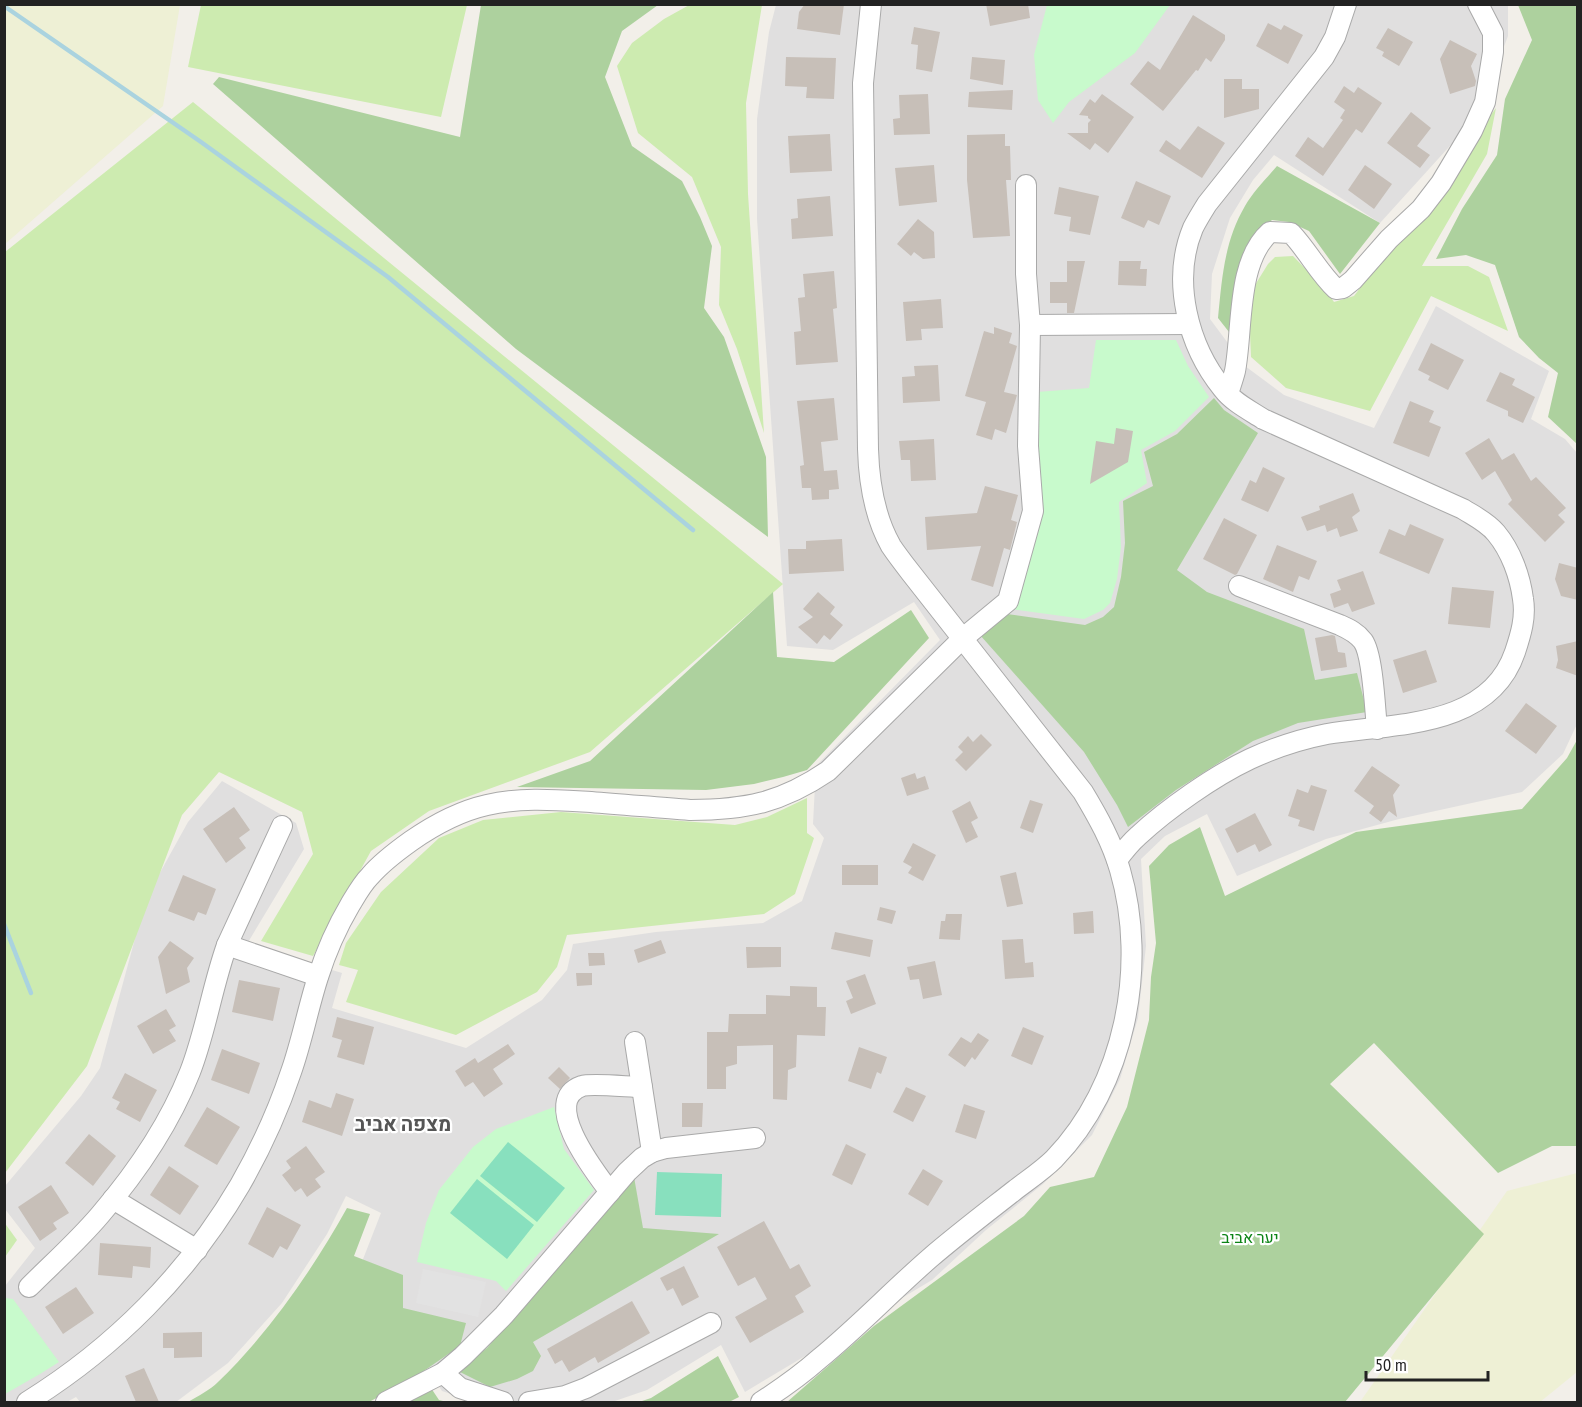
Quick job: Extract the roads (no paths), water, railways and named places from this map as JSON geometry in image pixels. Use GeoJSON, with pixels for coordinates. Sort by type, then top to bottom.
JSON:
{"type":"FeatureCollection","features":[{"type":"Feature","properties":{"kind":"street"},"geometry":{"type":"LineString","coordinates":[[761,1402],[819,1360],[930,1258],[1053,1159],[1093,1105],[1106,1079],[1120,1041],[1131,971],[1128,901],[1117,860],[1098,817],[1083,792],[891,545],[879,520],[872,495],[868,449],[863,83],[870,4]]}},
{"type":"Feature","properties":{"kind":"street"},"geometry":{"type":"LineString","coordinates":[[1117,860],[1137,837],[1166,813],[1197,790],[1250,759],[1305,739],[1328,734],[1403,726],[1474,703],[1490,692],[1502,678],[1519,642],[1525,610],[1521,582],[1510,554],[1496,532],[1481,519],[1463,509],[1263,419],[1237,403],[1223,390],[1208,366],[1189,324],[1184,301],[1183,274],[1193,228],[1207,204],[1324,57],[1335,37],[1346,4]]}},
{"type":"Feature","properties":{"kind":"street"},"geometry":{"type":"LineString","coordinates":[[1228,394],[1235,372],[1245,278],[1261,240],[1270,232],[1291,233],[1327,281],[1336,289],[1343,288],[1420,209],[1441,183],[1472,131],[1485,102],[1492,67],[1493,33],[1478,4]]}},
{"type":"Feature","properties":{"kind":"street"},"geometry":{"type":"LineString","coordinates":[[27,1402],[81,1365],[129,1324],[167,1286],[197,1250],[220,1216],[241,1183],[279,1106],[292,1071],[318,976],[332,939],[369,876],[383,862],[439,824],[464,812],[487,805],[512,801],[556,800],[714,810],[739,808],[786,795],[807,786],[828,771],[962,639],[1008,601],[1033,511],[1028,446],[1030,325],[1026,274],[1026,185]]}},
{"type":"Feature","properties":{"kind":"street"},"geometry":{"type":"LineString","coordinates":[[1030,325],[1189,324]]}},
{"type":"Feature","properties":{"kind":"street"},"geometry":{"type":"LineString","coordinates":[[1239,586],[1340,625],[1353,631],[1362,640],[1367,648],[1370,662],[1377,729]]}},
{"type":"Feature","properties":{"kind":"street"},"geometry":{"type":"LineString","coordinates":[[29,1287],[99,1217],[149,1150],[171,1112],[189,1075],[201,1041],[227,945],[282,826]]}},
{"type":"Feature","properties":{"kind":"street"},"geometry":{"type":"LineString","coordinates":[[227,945],[318,976]]}},
{"type":"Feature","properties":{"kind":"street"},"geometry":{"type":"LineString","coordinates":[[635,1042],[652,1152]]}},
{"type":"Feature","properties":{"kind":"street"},"geometry":{"type":"LineString","coordinates":[[610,1192],[587,1161],[574,1138],[567,1116],[566,1102],[571,1091],[584,1085],[642,1087]]}},
{"type":"Feature","properties":{"kind":"street"},"geometry":{"type":"LineString","coordinates":[[386,1402],[443,1373],[463,1356],[504,1315],[627,1172],[642,1158],[666,1148],[756,1138]]}},
{"type":"Feature","properties":{"kind":"street"},"geometry":{"type":"LineString","coordinates":[[113,1199],[197,1250]]}},
{"type":"Feature","properties":{"kind":"street"},"geometry":{"type":"LineString","coordinates":[[529,1402],[565,1396],[586,1388],[711,1323]]}},
{"type":"Feature","properties":{"kind":"street"},"geometry":{"type":"LineString","coordinates":[[443,1373],[460,1388],[503,1402]]}},
{"type":"Feature","properties":{"kind":"waterway"},"geometry":{"type":"LineString","coordinates":[[4,6],[201,142],[388,277],[693,530]]}},
{"type":"Feature","properties":{"kind":"waterway"},"geometry":{"type":"LineString","coordinates":[[4,924],[31,993]]}},
{"type":"Feature","properties":{"kind":"district","name":"מצפה אביב"},"geometry":{"type":"Point","coordinates":[403,1124]}},
{"type":"Feature","properties":{"kind":"park label","name":"יער אביב"},"geometry":{"type":"Point","coordinates":[1250,1237]}}]}
